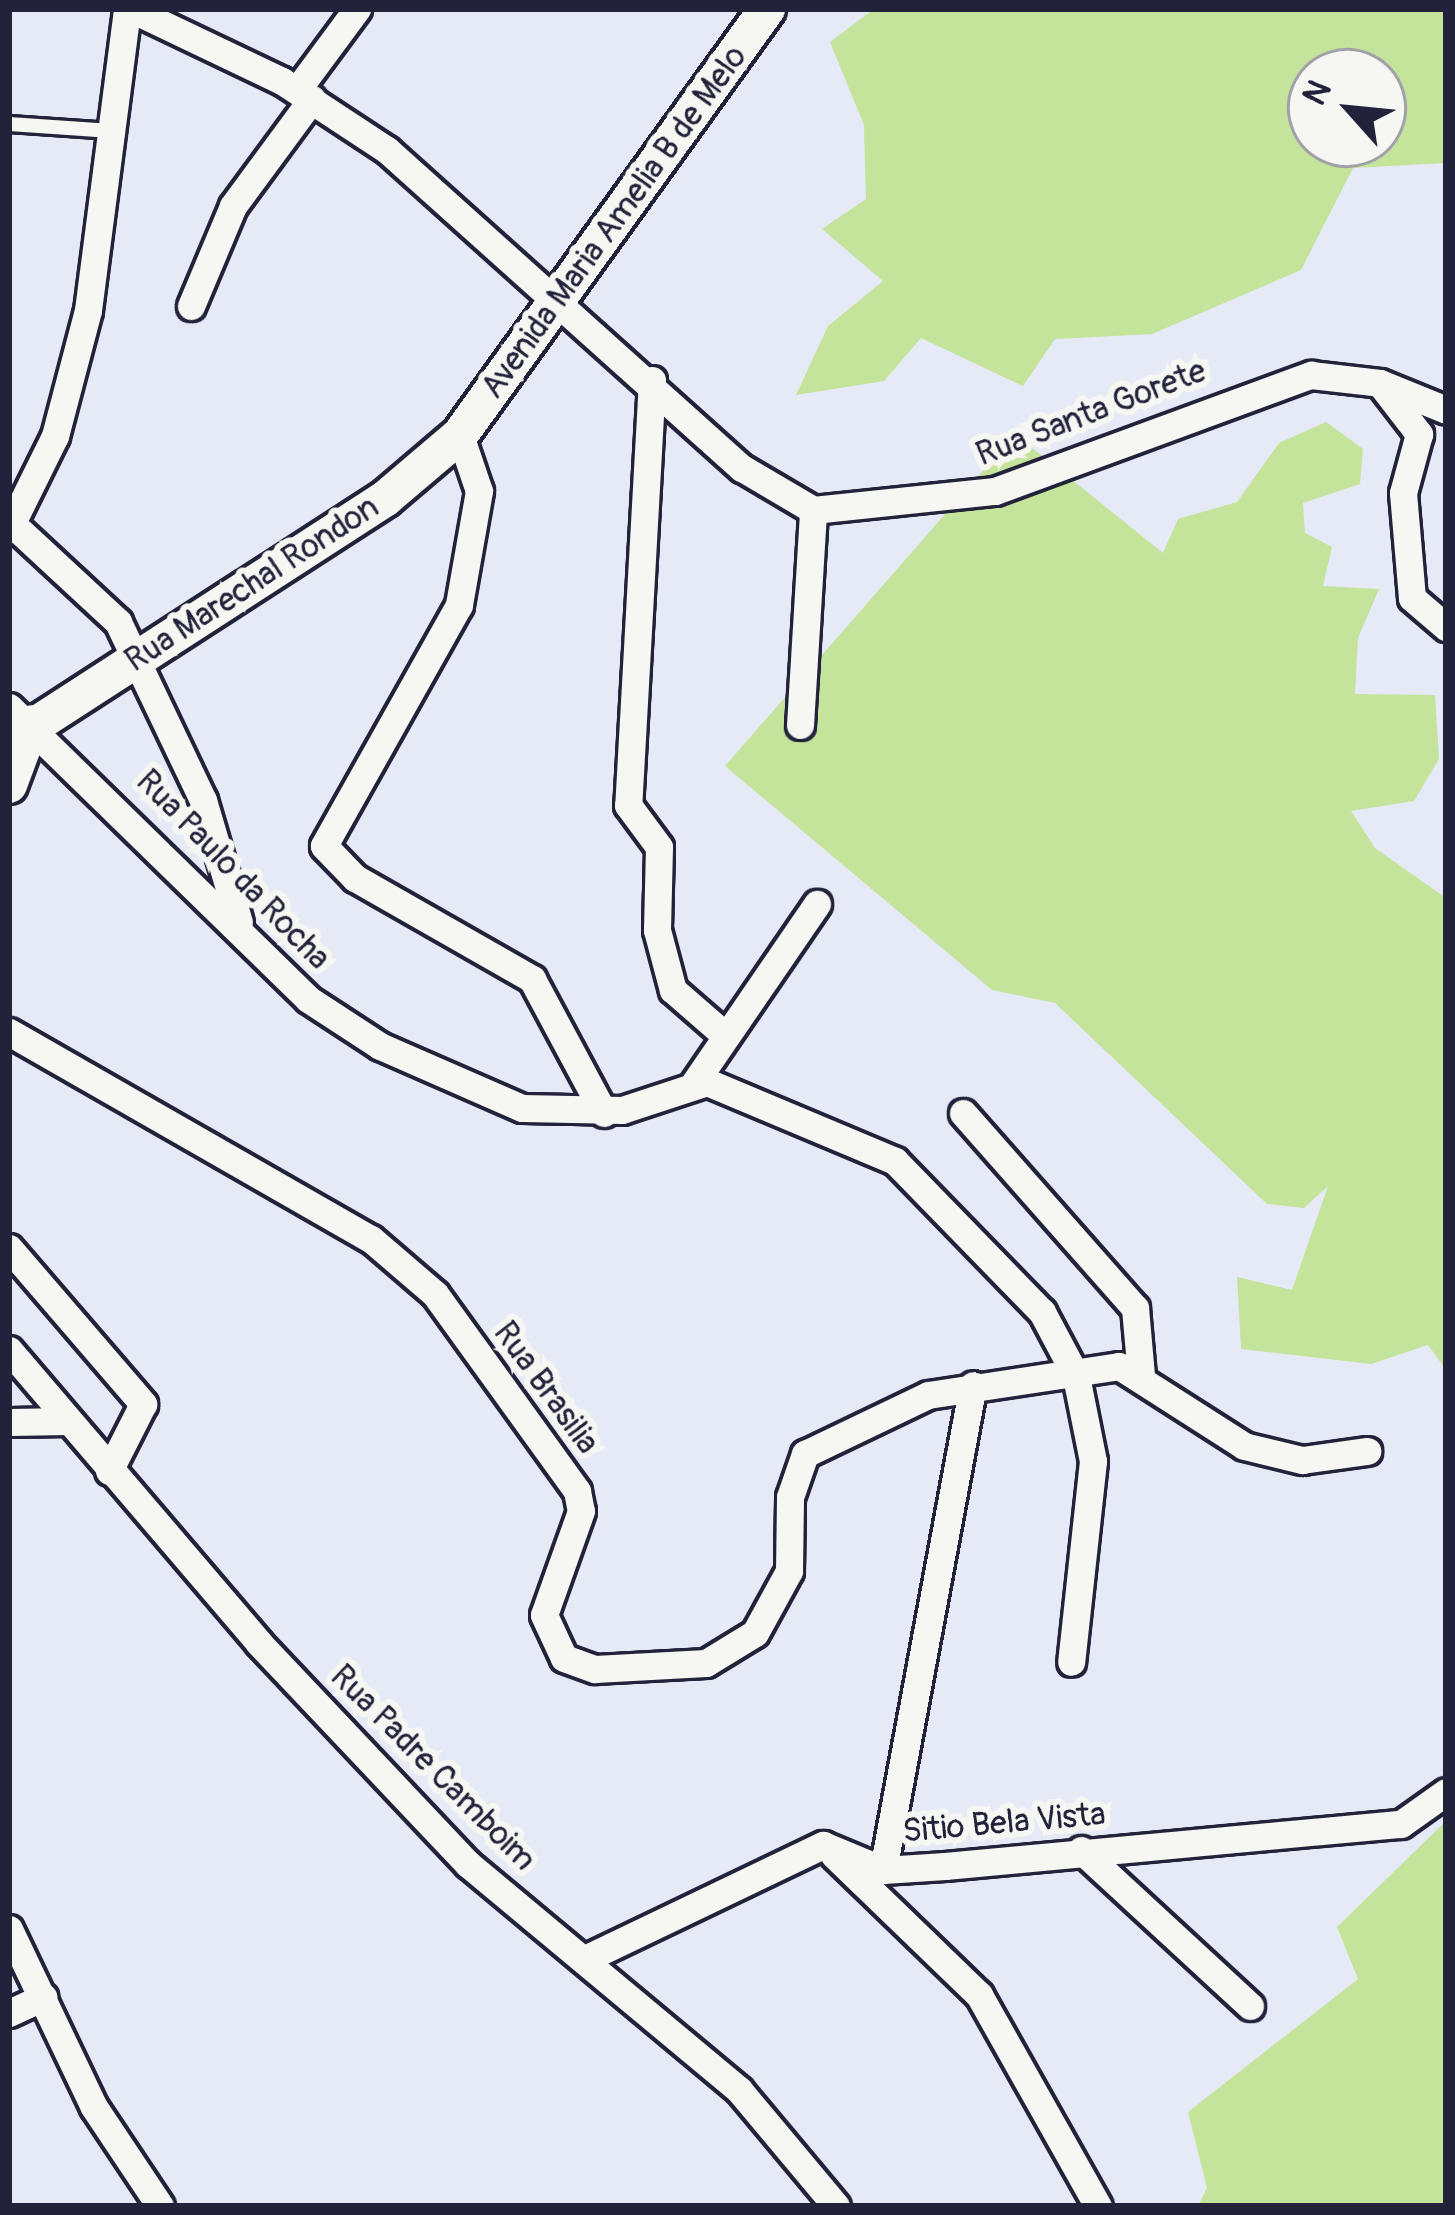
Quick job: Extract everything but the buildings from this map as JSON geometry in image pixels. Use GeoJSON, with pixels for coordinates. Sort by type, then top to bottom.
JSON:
{"type":"FeatureCollection","features":[{"type":"Feature","properties":{"kind":"street"},"geometry":{"type":"LineString","coordinates":[[239,922],[203,800],[136,659],[94,591],[10,524],[64,412],[114,131],[129,9],[304,94],[560,300],[652,380],[742,468],[813,510],[800,725]]}},
{"type":"Feature","properties":{"kind":"street"},"geometry":{"type":"LineString","coordinates":[[191,306],[233,206],[356,9]]}},
{"type":"Feature","properties":{"kind":"street","name":"Avenida Maria Amelia B de Melo"},"geometry":{"type":"LineString","coordinates":[[460,435],[767,9]]}},
{"type":"Feature","properties":{"kind":"street","name":"Rua Santa Gorete"},"geometry":{"type":"LineString","coordinates":[[813,510],[995,491],[1311,375],[1379,383],[1446,410]]}},
{"type":"Feature","properties":{"kind":"street"},"geometry":{"type":"LineString","coordinates":[[652,380],[628,805],[659,847],[657,931],[674,990],[726,1036]]}},
{"type":"Feature","properties":{"kind":"street"},"geometry":{"type":"LineString","coordinates":[[1379,383],[1419,434],[1403,493],[1412,598],[1446,627]]}},
{"type":"Feature","properties":{"kind":"street"},"geometry":{"type":"LineString","coordinates":[[460,435],[479,491],[459,605],[325,846],[355,878],[544,990],[604,1113]]}},
{"type":"Feature","properties":{"kind":"street","name":"Rua Marechal Rondon"},"geometry":{"type":"LineString","coordinates":[[17,723],[136,659],[386,498],[460,435]]}},
{"type":"Feature","properties":{"kind":"street"},"geometry":{"type":"LineString","coordinates":[[9,785],[17,723]]}},
{"type":"Feature","properties":{"kind":"street","name":"Rua Paulo da Rocha"},"geometry":{"type":"LineString","coordinates":[[17,723],[239,922],[308,999],[380,1046],[522,1108],[604,1113],[694,1082]]}},
{"type":"Feature","properties":{"kind":"street"},"geometry":{"type":"LineString","coordinates":[[817,904],[694,1082],[811,1117],[895,1161],[1042,1312],[1076,1376],[1093,1462],[1072,1662]]}},
{"type":"Feature","properties":{"kind":"street","name":"Rua Brasilia"},"geometry":{"type":"LineString","coordinates":[[9,1031],[370,1239],[435,1294],[577,1491],[581,1511],[544,1615],[564,1658],[595,1669],[667,1669],[736,1648],[766,1620],[789,1570],[790,1497],[806,1454],[907,1402],[974,1385]]}},
{"type":"Feature","properties":{"kind":"street"},"geometry":{"type":"LineString","coordinates":[[963,1113],[1135,1308],[1141,1375]]}},
{"type":"Feature","properties":{"kind":"street"},"geometry":{"type":"LineString","coordinates":[[9,1248],[143,1404],[109,1471]]}},
{"type":"Feature","properties":{"kind":"street","name":"Rua Padre Camboim"},"geometry":{"type":"LineString","coordinates":[[9,1350],[109,1471],[468,1864],[587,1958],[739,2090],[836,2206]]}},
{"type":"Feature","properties":{"kind":"street"},"geometry":{"type":"LineString","coordinates":[[883,1870],[974,1385],[1076,1376],[1106,1366],[1141,1375],[1244,1446],[1301,1460],[1367,1451]]}},
{"type":"Feature","properties":{"kind":"street"},"geometry":{"type":"LineString","coordinates":[[9,1422],[68,1421]]}},
{"type":"Feature","properties":{"kind":"street","name":"Sitio Bela Vista"},"geometry":{"type":"LineString","coordinates":[[823,1844],[883,1870],[1402,1824],[1446,1792]]}},
{"type":"Feature","properties":{"kind":"street"},"geometry":{"type":"LineString","coordinates":[[587,1958],[823,1844],[979,1995],[1098,2206]]}},
{"type":"Feature","properties":{"kind":"street"},"geometry":{"type":"LineString","coordinates":[[1081,1850],[1250,2006]]}},
{"type":"Feature","properties":{"kind":"street"},"geometry":{"type":"LineString","coordinates":[[9,1929],[94,2107],[160,2206]]}},
{"type":"Feature","properties":{"kind":"street"},"geometry":{"type":"LineString","coordinates":[[9,2013],[43,1997]]}},
{"type":"Feature","properties":{"kind":"lane"},"geometry":{"type":"LineString","coordinates":[[9,124],[114,131]]}},
{"type":"Feature","properties":{"kind":"green space"},"geometry":{"type":"Polygon","coordinates":[[[874,9],[1443,9],[1446,163],[1407,165],[1407,48],[1287,48],[1287,168],[1353,168],[1301,270],[1152,334],[1055,339],[1023,386],[921,338],[884,381],[796,395],[828,326],[883,281],[822,229],[866,199],[864,125],[830,42],[874,9]]]}},
{"type":"Feature","properties":{"kind":"green space"},"geometry":{"type":"Polygon","coordinates":[[[1326,422],[1363,449],[1360,484],[1303,503],[1305,533],[1332,547],[1323,586],[1379,589],[1358,638],[1355,694],[1435,695],[1439,759],[1414,801],[1351,811],[1375,848],[1446,898],[1446,1370],[1428,1345],[1371,1364],[1241,1349],[1237,1277],[1292,1290],[1328,1186],[1304,1208],[1267,1204],[1055,1003],[992,990],[725,766],[1015,434],[1163,553],[1178,519],[1237,502],[1279,443],[1326,422]]]}},
{"type":"Feature","properties":{"kind":"green space"},"geometry":{"type":"Polygon","coordinates":[[[1446,1821],[1446,2206],[1198,2206],[1207,2188],[1188,2112],[1358,1979],[1337,1927],[1446,1821]]]}}]}
